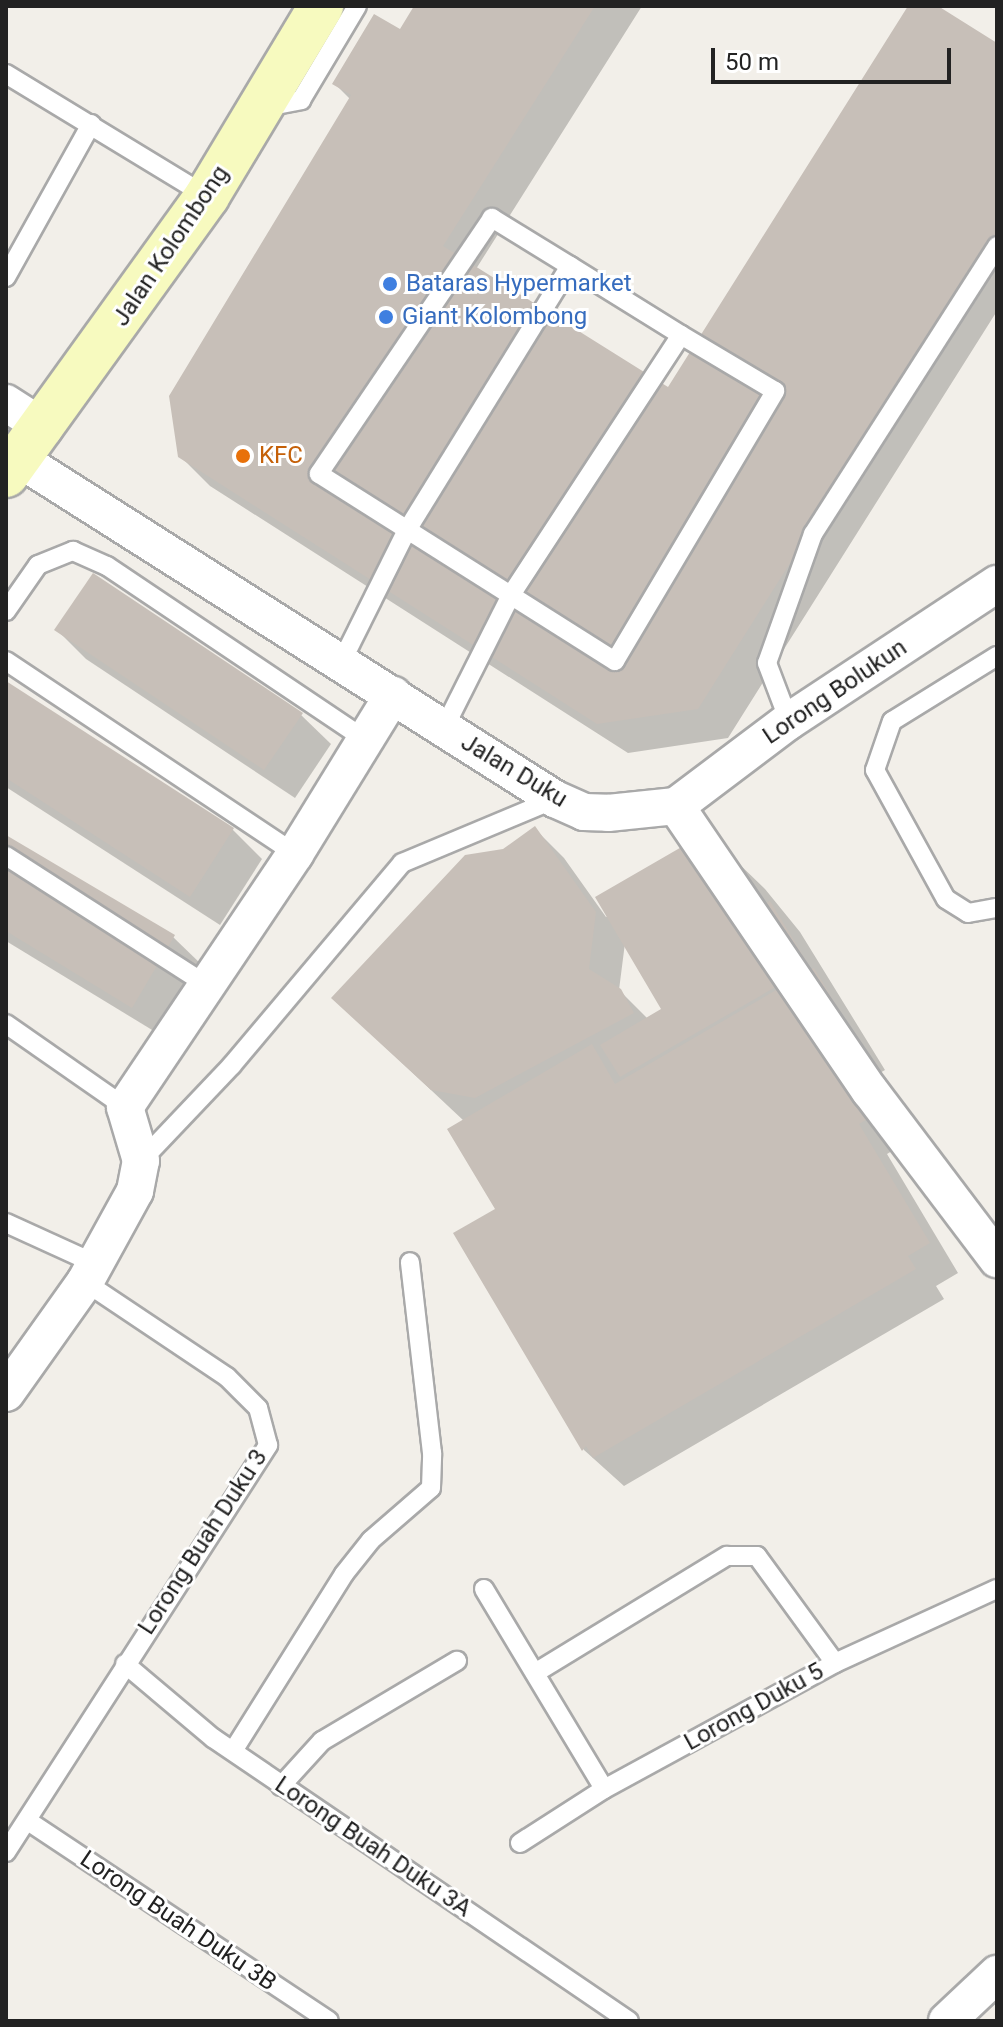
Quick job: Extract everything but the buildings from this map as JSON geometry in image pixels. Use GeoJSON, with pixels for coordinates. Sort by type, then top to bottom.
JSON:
{"type":"FeatureCollection","features":[{"type":"Feature","properties":{"kind":"street","name":"Jalan Kolombong"},"geometry":{"type":"LineString","coordinates":[[23,454],[207,196],[321,6]]}},
{"type":"Feature","properties":{"kind":"street","name":"Jalan Duku"},"geometry":{"type":"LineString","coordinates":[[6,403],[23,454],[555,799],[584,812],[608,813],[676,806]]}},
{"type":"Feature","properties":{"kind":"street","name":"Lorong Bolukun"},"geometry":{"type":"LineString","coordinates":[[676,806],[789,721],[993,596]]}},
{"type":"Feature","properties":{"kind":"street"},"geometry":{"type":"LineString","coordinates":[[6,1393],[91,1273],[135,1191],[141,1161],[125,1107],[295,854],[393,695]]}},
{"type":"Feature","properties":{"kind":"street"},"geometry":{"type":"LineString","coordinates":[[676,806],[870,1091],[997,1259]]}},
{"type":"Feature","properties":{"kind":"street"},"geometry":{"type":"LineString","coordinates":[[947,2021],[997,1974]]}},
{"type":"Feature","properties":{"kind":"lane"},"geometry":{"type":"LineString","coordinates":[[259,109],[301,100],[357,6]]}},
{"type":"Feature","properties":{"kind":"lane"},"geometry":{"type":"LineString","coordinates":[[6,74],[207,196]]}},
{"type":"Feature","properties":{"kind":"lane"},"geometry":{"type":"LineString","coordinates":[[6,277],[91,124]]}},
{"type":"Feature","properties":{"kind":"lane"},"geometry":{"type":"LineString","coordinates":[[492,218],[570,266],[775,391],[615,661],[319,474],[492,218]]}},
{"type":"Feature","properties":{"kind":"lane"},"geometry":{"type":"LineString","coordinates":[[789,721],[767,663],[813,534],[997,246]]}},
{"type":"Feature","properties":{"kind":"lane"},"geometry":{"type":"LineString","coordinates":[[341,663],[407,530],[570,266]]}},
{"type":"Feature","properties":{"kind":"lane"},"geometry":{"type":"LineString","coordinates":[[444,728],[511,595],[681,335]]}},
{"type":"Feature","properties":{"kind":"lane"},"geometry":{"type":"LineString","coordinates":[[6,611],[38,565],[73,551],[107,566],[366,740]]}},
{"type":"Feature","properties":{"kind":"lane"},"geometry":{"type":"LineString","coordinates":[[997,656],[892,721],[875,770],[946,899],[968,913],[997,908]]}},
{"type":"Feature","properties":{"kind":"lane"},"geometry":{"type":"LineString","coordinates":[[6,661],[295,854]]}},
{"type":"Feature","properties":{"kind":"lane"},"geometry":{"type":"LineString","coordinates":[[141,1161],[232,1065],[402,863],[555,799]]}},
{"type":"Feature","properties":{"kind":"lane"},"geometry":{"type":"LineString","coordinates":[[6,856],[207,985]]}},
{"type":"Feature","properties":{"kind":"lane"},"geometry":{"type":"LineString","coordinates":[[6,1024],[125,1107]]}},
{"type":"Feature","properties":{"kind":"lane","name":"Lorong Buah Duku 3"},"geometry":{"type":"LineString","coordinates":[[6,1223],[91,1273],[227,1377],[258,1408],[268,1445],[6,1852]]}},
{"type":"Feature","properties":{"kind":"lane"},"geometry":{"type":"LineString","coordinates":[[233,1751],[344,1574],[371,1540],[431,1488],[433,1462],[410,1262]]}},
{"type":"Feature","properties":{"kind":"lane"},"geometry":{"type":"LineString","coordinates":[[535,1673],[727,1556],[757,1556],[835,1663]]}},
{"type":"Feature","properties":{"kind":"lane"},"geometry":{"type":"LineString","coordinates":[[484,1589],[604,1789]]}},
{"type":"Feature","properties":{"kind":"lane","name":"Lorong Duku 5"},"geometry":{"type":"LineString","coordinates":[[520,1843],[604,1789],[835,1663],[997,1589]]}},
{"type":"Feature","properties":{"kind":"lane"},"geometry":{"type":"LineString","coordinates":[[281,1786],[322,1741],[457,1661]]}},
{"type":"Feature","properties":{"kind":"lane","name":"Lorong Buah Duku 3A"},"geometry":{"type":"LineString","coordinates":[[125,1664],[166,1704],[281,1786],[629,2021]]}},
{"type":"Feature","properties":{"kind":"lane","name":"Lorong Buah Duku 3B"},"geometry":{"type":"LineString","coordinates":[[28,1821],[329,2021]]}},
{"type":"Feature","properties":{"kind":"place","name":"Bataras Hypermarket"},"geometry":{"type":"Point","coordinates":[390,284]}},
{"type":"Feature","properties":{"kind":"place","name":"Giant Kolombong"},"geometry":{"type":"Point","coordinates":[386,317]}},
{"type":"Feature","properties":{"kind":"place","name":"KFC"},"geometry":{"type":"Point","coordinates":[243,456]}}]}
